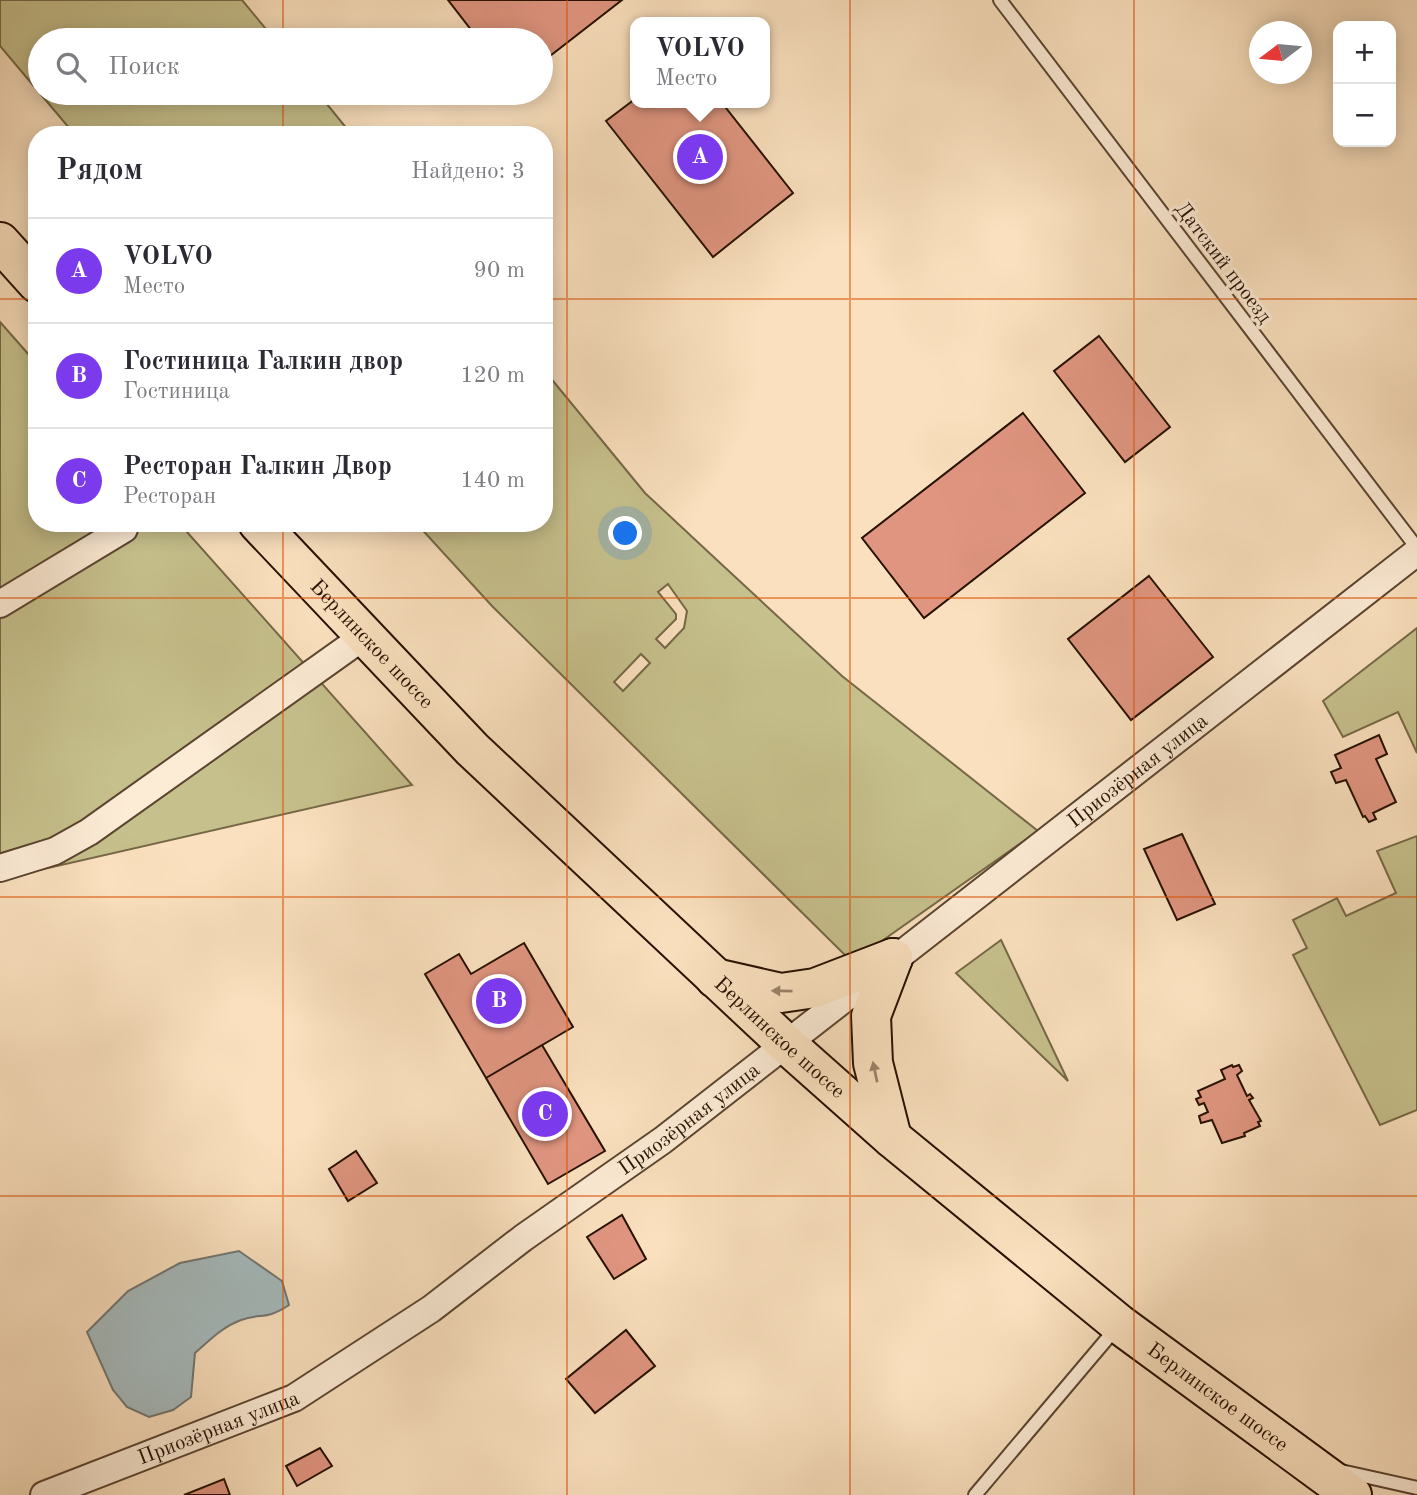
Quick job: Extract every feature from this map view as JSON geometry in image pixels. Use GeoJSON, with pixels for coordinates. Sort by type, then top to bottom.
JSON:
{"type":"FeatureCollection","features":[{"type":"Feature","properties":{"kind":"highway"},"geometry":{"type":"LineString","coordinates":[[0,242],[28,273]]}},
{"type":"Feature","properties":{"kind":"highway","name":"Берлинское шоссе"},"geometry":{"type":"LineString","coordinates":[[266,532],[472,749],[713,978],[891,1138],[1119,1324],[1352,1495]]}},
{"type":"Feature","properties":{"kind":"highway"},"geometry":{"type":"LineString","coordinates":[[713,978],[781,993],[815,988],[893,958]]}},
{"type":"Feature","properties":{"kind":"highway"},"geometry":{"type":"LineString","coordinates":[[891,1138],[873,1063],[871,1016],[893,958]]}},
{"type":"Feature","properties":{"kind":"street"},"geometry":{"type":"LineString","coordinates":[[0,604],[119,532]]}},
{"type":"Feature","properties":{"kind":"street","name":"Приозёрная улица"},"geometry":{"type":"LineString","coordinates":[[44,1495],[294,1398],[431,1309],[523,1238],[663,1140],[1417,550]]}},
{"type":"Feature","properties":{"kind":"street"},"geometry":{"type":"LineString","coordinates":[[0,868],[55,851],[89,832],[363,637]]}},
{"type":"Feature","properties":{"kind":"lane","name":"Датский проезд"},"geometry":{"type":"LineString","coordinates":[[1000,0],[1417,550]]}},
{"type":"Feature","properties":{"kind":"lane"},"geometry":{"type":"LineString","coordinates":[[975,1495],[1119,1324]]}},
{"type":"Feature","properties":{"kind":"lane"},"geometry":{"type":"LineString","coordinates":[[1310,1464],[1417,1488]]}},
{"type":"Feature","properties":{"kind":"shaded area"},"geometry":{"type":"Polygon","coordinates":[[[0,0],[242,0],[265,28],[28,28],[28,79],[0,46],[0,0]]]}},
{"type":"Feature","properties":{"kind":"shaded area"},"geometry":{"type":"Polygon","coordinates":[[[50,105],[328,105],[345,126],[67,126],[50,105]]]}},
{"type":"Feature","properties":{"kind":"shaded area"},"geometry":{"type":"Polygon","coordinates":[[[0,322],[28,354],[28,532],[187,532],[412,785],[0,879],[0,322]]]}},
{"type":"Feature","properties":{"kind":"shaded area"},"geometry":{"type":"Polygon","coordinates":[[[553,381],[645,493],[842,676],[1038,831],[852,962],[492,606],[424,532],[553,532],[553,381]],[[668,584],[658,592],[676,614],[676,619],[656,639],[665,648],[684,628],[687,611],[668,584]],[[641,654],[614,682],[623,691],[650,663],[641,654]]]}},
{"type":"Feature","properties":{"kind":"shaded area"},"geometry":{"type":"Polygon","coordinates":[[[1417,628],[1417,753],[1398,712],[1343,737],[1323,701],[1417,628]]]}},
{"type":"Feature","properties":{"kind":"shaded area"},"geometry":{"type":"Polygon","coordinates":[[[1417,836],[1417,1110],[1380,1125],[1293,955],[1307,948],[1293,920],[1337,898],[1346,916],[1396,893],[1377,851],[1417,836]]]}},
{"type":"Feature","properties":{"kind":"shaded area"},"geometry":{"type":"Polygon","coordinates":[[[1001,940],[1068,1081],[956,973],[1001,940]]]}},
{"type":"Feature","properties":{"kind":"shaded area"},"geometry":{"type":"Polygon","coordinates":[[[239,1251],[282,1281],[289,1305],[275,1313],[248,1318],[228,1326],[195,1353],[191,1397],[173,1410],[149,1417],[127,1407],[113,1390],[87,1332],[128,1291],[180,1263],[239,1251]]]}},
{"type":"Feature","properties":{"kind":"building"},"geometry":{"type":"Polygon","coordinates":[[[448,0],[622,0],[553,54],[553,28],[470,28],[448,0]]]}},
{"type":"Feature","properties":{"kind":"building"},"geometry":{"type":"Polygon","coordinates":[[[630,103],[630,108],[726,108],[793,193],[713,257],[606,121],[630,103]]]}},
{"type":"Feature","properties":{"kind":"building"},"geometry":{"type":"Polygon","coordinates":[[[1099,336],[1170,427],[1125,462],[1054,371],[1099,336]]]}},
{"type":"Feature","properties":{"kind":"building"},"geometry":{"type":"Polygon","coordinates":[[[1023,413],[1085,493],[924,618],[862,538],[1023,413]]]}},
{"type":"Feature","properties":{"kind":"building"},"geometry":{"type":"Polygon","coordinates":[[[1149,576],[1213,657],[1131,720],[1068,639],[1149,576]]]}},
{"type":"Feature","properties":{"kind":"building"},"geometry":{"type":"Polygon","coordinates":[[[1379,735],[1387,754],[1376,759],[1396,802],[1373,813],[1376,819],[1369,822],[1363,817],[1346,780],[1336,783],[1331,772],[1341,768],[1335,755],[1379,735]]]}},
{"type":"Feature","properties":{"kind":"building"},"geometry":{"type":"Polygon","coordinates":[[[1182,834],[1215,904],[1177,920],[1144,849],[1182,834]]]}},
{"type":"Feature","properties":{"kind":"building"},"geometry":{"type":"Polygon","coordinates":[[[524,943],[573,1027],[486,1078],[425,974],[459,954],[471,974],[524,943]]]}},
{"type":"Feature","properties":{"kind":"building"},"geometry":{"type":"Polygon","coordinates":[[[542,1045],[605,1151],[548,1184],[486,1078],[542,1045]]]}},
{"type":"Feature","properties":{"kind":"building"},"geometry":{"type":"Polygon","coordinates":[[[1239,1065],[1242,1071],[1237,1075],[1247,1096],[1250,1094],[1253,1098],[1249,1100],[1261,1121],[1258,1122],[1260,1126],[1244,1133],[1245,1136],[1222,1143],[1212,1120],[1201,1123],[1199,1116],[1208,1112],[1204,1103],[1199,1105],[1196,1099],[1201,1097],[1198,1091],[1225,1079],[1221,1070],[1239,1065]]]}},
{"type":"Feature","properties":{"kind":"building"},"geometry":{"type":"Polygon","coordinates":[[[356,1151],[377,1183],[348,1201],[329,1169],[356,1151]]]}},
{"type":"Feature","properties":{"kind":"building"},"geometry":{"type":"Polygon","coordinates":[[[622,1215],[646,1259],[614,1279],[587,1237],[622,1215]]]}},
{"type":"Feature","properties":{"kind":"building"},"geometry":{"type":"Polygon","coordinates":[[[626,1330],[655,1366],[595,1413],[566,1379],[626,1330]]]}},
{"type":"Feature","properties":{"kind":"building"},"geometry":{"type":"Polygon","coordinates":[[[320,1448],[332,1466],[297,1486],[286,1466],[320,1448]]]}},
{"type":"Feature","properties":{"kind":"building"},"geometry":{"type":"Polygon","coordinates":[[[224,1479],[230,1495],[184,1495],[224,1479]]]}},
{"type":"Feature","properties":{"kind":"place","name":"VOLVO"},"geometry":{"type":"Point","coordinates":[700,157]}},
{"type":"Feature","properties":{"kind":"place","name":"Гостиница Галкин двор"},"geometry":{"type":"Point","coordinates":[499,1001]}},
{"type":"Feature","properties":{"kind":"place","name":"Ресторан Галкин Двор"},"geometry":{"type":"Point","coordinates":[545,1114]}}]}
